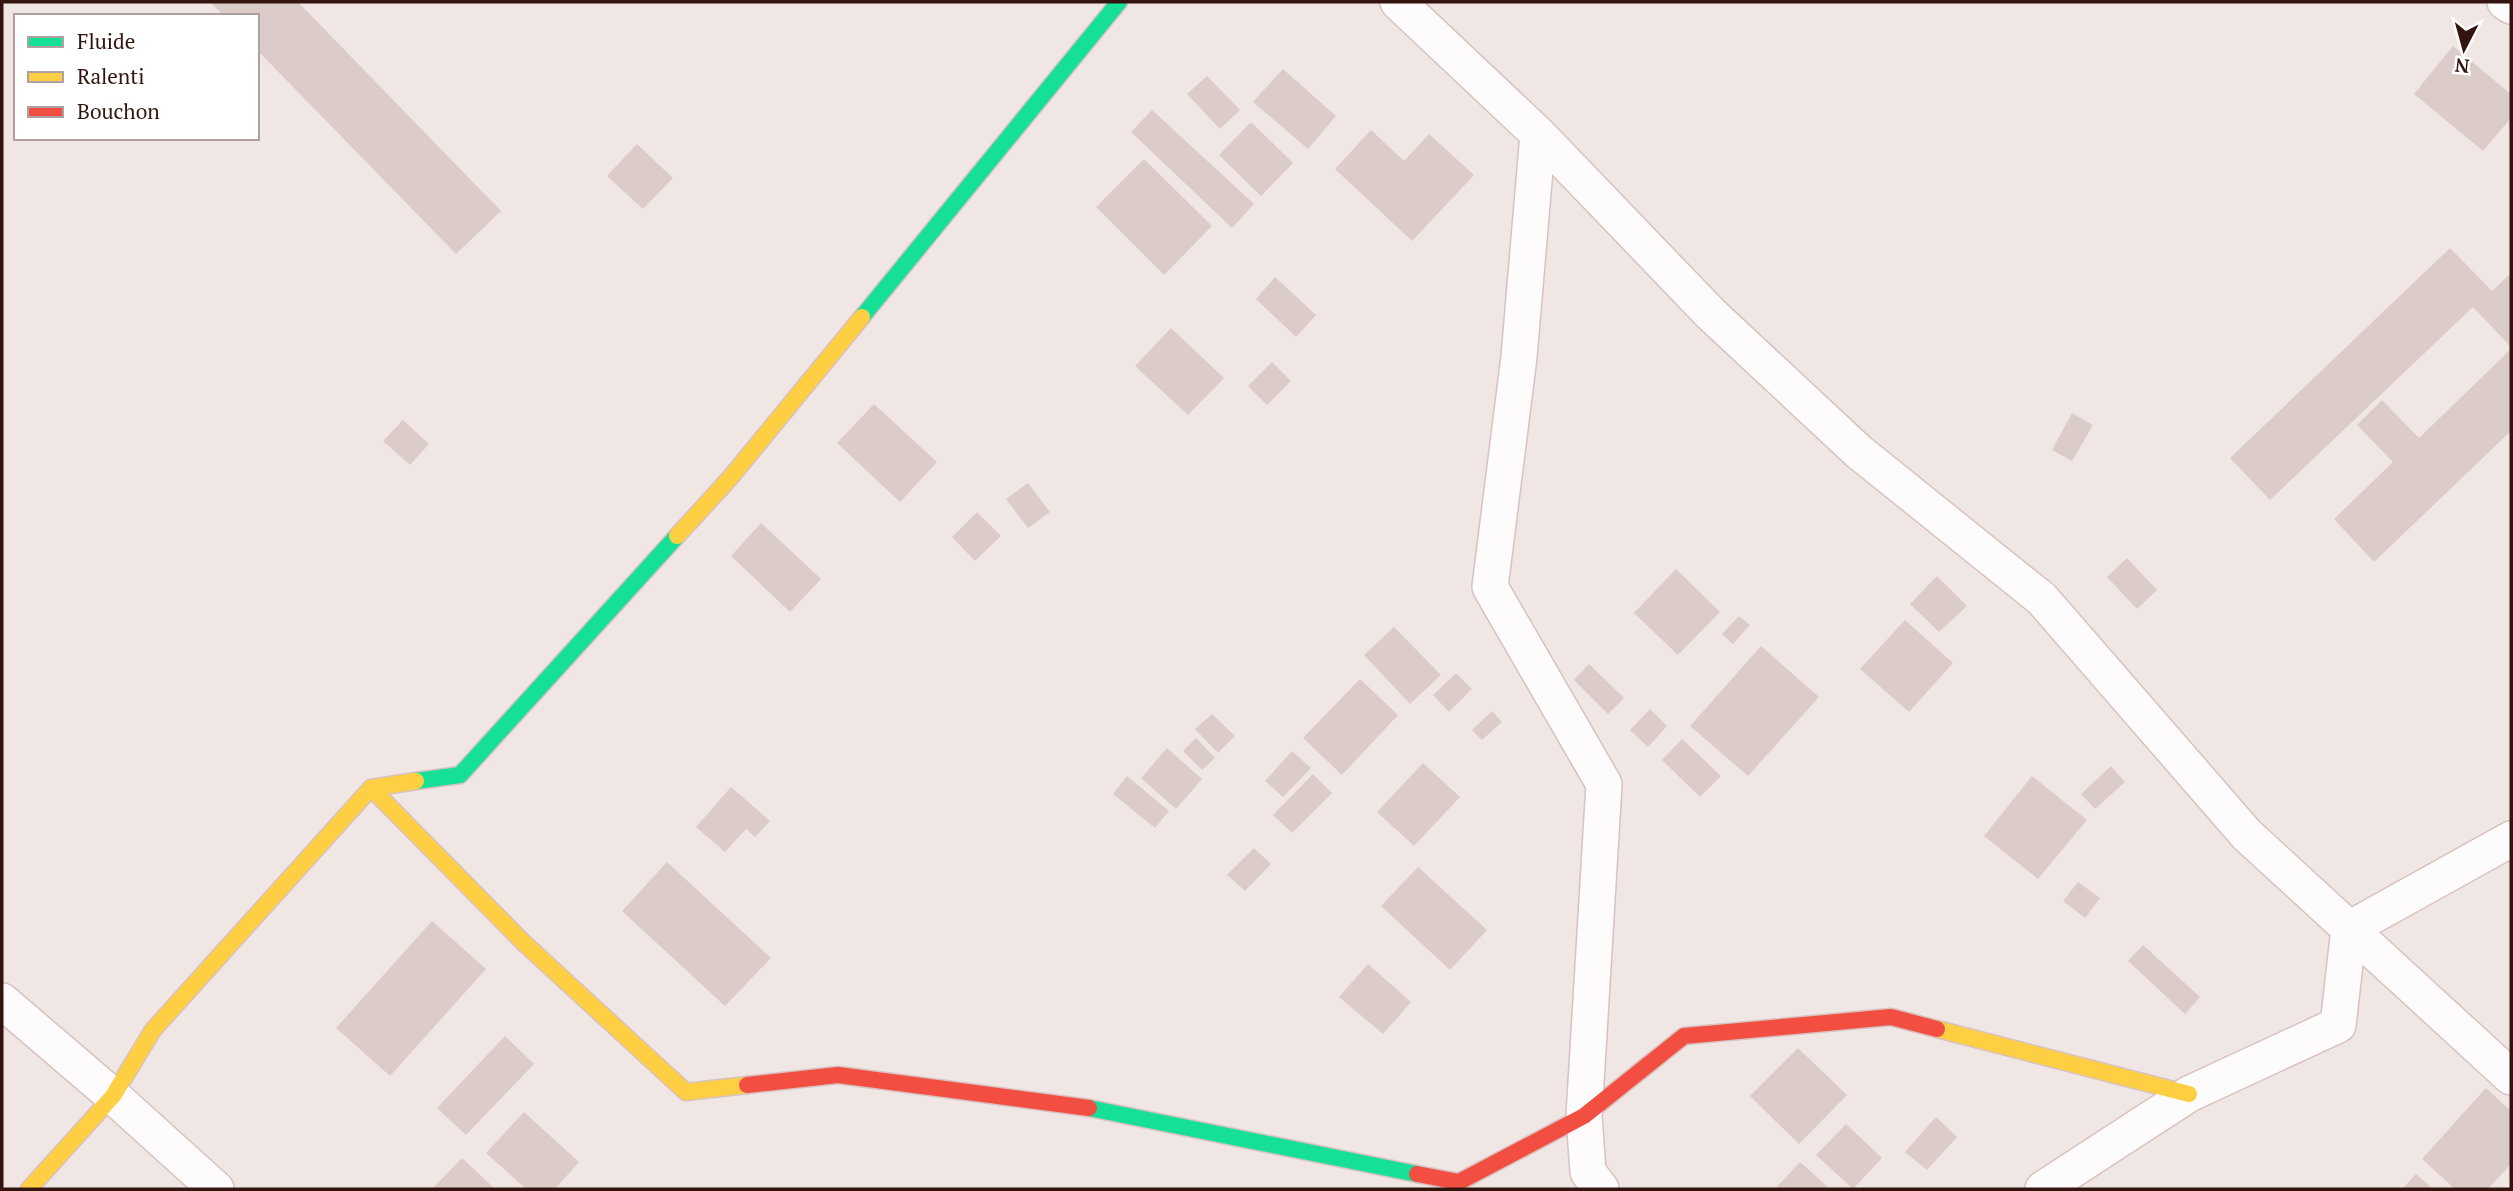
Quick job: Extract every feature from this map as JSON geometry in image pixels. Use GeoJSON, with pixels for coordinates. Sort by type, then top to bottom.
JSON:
{"type":"FeatureCollection","features":[{"type":"Feature","properties":{"kind":"street"},"geometry":{"type":"LineString","coordinates":[[29,1189],[113,1096],[153,1030],[370,788],[460,775],[730,478],[1119,2]]}},
{"type":"Feature","properties":{"kind":"street"},"geometry":{"type":"LineString","coordinates":[[1398,2],[1538,134],[1712,314],[1859,452],[2042,599],[2247,835],[2511,1077]]}},
{"type":"Feature","properties":{"kind":"street"},"geometry":{"type":"LineString","coordinates":[[2505,2],[2511,6]]}},
{"type":"Feature","properties":{"kind":"street"},"geometry":{"type":"LineString","coordinates":[[1538,134],[1519,356],[1490,587],[1604,785],[1584,1116],[1588,1172],[1601,1189]]}},
{"type":"Feature","properties":{"kind":"street"},"geometry":{"type":"LineString","coordinates":[[370,788],[524,943],[685,1092],[838,1075],[1102,1110],[1459,1182],[1584,1116],[1684,1036],[1891,1017],[2189,1094]]}},
{"type":"Feature","properties":{"kind":"street"},"geometry":{"type":"LineString","coordinates":[[2349,929],[2511,839]]}},
{"type":"Feature","properties":{"kind":"street"},"geometry":{"type":"LineString","coordinates":[[2043,1189],[2189,1094],[2338,1025],[2349,929]]}},
{"type":"Feature","properties":{"kind":"street"},"geometry":{"type":"LineString","coordinates":[[2,1001],[216,1189]]}},
{"type":"Feature","properties":{"kind":"building"},"geometry":{"type":"Polygon","coordinates":[[[210,2],[298,2],[501,211],[456,254],[259,52],[259,14],[222,14],[210,2]]]}},
{"type":"Feature","properties":{"kind":"building"},"geometry":{"type":"Polygon","coordinates":[[[2453,46],[2511,94],[2511,118],[2483,151],[2414,94],[2453,46]]]}},
{"type":"Feature","properties":{"kind":"building"},"geometry":{"type":"Polygon","coordinates":[[[1283,69],[1336,116],[1308,149],[1253,102],[1283,69]]]}},
{"type":"Feature","properties":{"kind":"building"},"geometry":{"type":"Polygon","coordinates":[[[1207,76],[1240,110],[1220,129],[1187,94],[1207,76]]]}},
{"type":"Feature","properties":{"kind":"building"},"geometry":{"type":"Polygon","coordinates":[[[1152,110],[1254,204],[1232,228],[1131,132],[1152,110]]]}},
{"type":"Feature","properties":{"kind":"building"},"geometry":{"type":"Polygon","coordinates":[[[1251,122],[1293,163],[1261,196],[1219,155],[1251,122]]]}},
{"type":"Feature","properties":{"kind":"building"},"geometry":{"type":"Polygon","coordinates":[[[1371,130],[1404,161],[1429,134],[1474,175],[1412,241],[1335,169],[1371,130]]]}},
{"type":"Feature","properties":{"kind":"building"},"geometry":{"type":"Polygon","coordinates":[[[637,144],[673,178],[643,209],[607,176],[637,144]]]}},
{"type":"Feature","properties":{"kind":"building"},"geometry":{"type":"Polygon","coordinates":[[[1144,159],[1212,226],[1164,275],[1096,207],[1144,159]]]}},
{"type":"Feature","properties":{"kind":"building"},"geometry":{"type":"Polygon","coordinates":[[[2450,248],[2492,291],[2511,273],[2511,347],[2473,307],[2270,500],[2230,458],[2450,248]]]}},
{"type":"Feature","properties":{"kind":"building"},"geometry":{"type":"Polygon","coordinates":[[[1275,277],[1316,315],[1296,337],[1256,299],[1275,277]]]}},
{"type":"Feature","properties":{"kind":"building"},"geometry":{"type":"Polygon","coordinates":[[[1171,328],[1224,378],[1188,415],[1135,366],[1171,328]]]}},
{"type":"Feature","properties":{"kind":"building"},"geometry":{"type":"Polygon","coordinates":[[[2511,349],[2511,431],[2374,562],[2334,519],[2393,462],[2357,425],[2382,400],[2419,438],[2511,349]]]}},
{"type":"Feature","properties":{"kind":"building"},"geometry":{"type":"Polygon","coordinates":[[[1272,362],[1291,381],[1267,405],[1248,386],[1272,362]]]}},
{"type":"Feature","properties":{"kind":"building"},"geometry":{"type":"Polygon","coordinates":[[[874,404],[937,462],[900,502],[837,443],[874,404]]]}},
{"type":"Feature","properties":{"kind":"building"},"geometry":{"type":"Polygon","coordinates":[[[2072,413],[2093,425],[2072,461],[2052,450],[2072,413]]]}},
{"type":"Feature","properties":{"kind":"building"},"geometry":{"type":"Polygon","coordinates":[[[403,420],[429,444],[410,465],[383,441],[403,420]]]}},
{"type":"Feature","properties":{"kind":"building"},"geometry":{"type":"Polygon","coordinates":[[[1028,483],[1050,512],[1028,528],[1006,499],[1028,483]]]}},
{"type":"Feature","properties":{"kind":"building"},"geometry":{"type":"Polygon","coordinates":[[[977,512],[1001,536],[975,561],[952,537],[977,512]]]}},
{"type":"Feature","properties":{"kind":"building"},"geometry":{"type":"Polygon","coordinates":[[[761,523],[821,579],[790,612],[731,556],[761,523]]]}},
{"type":"Feature","properties":{"kind":"building"},"geometry":{"type":"Polygon","coordinates":[[[2127,558],[2157,590],[2137,609],[2107,577],[2127,558]]]}},
{"type":"Feature","properties":{"kind":"building"},"geometry":{"type":"Polygon","coordinates":[[[1676,569],[1720,612],[1678,655],[1634,613],[1676,569]]]}},
{"type":"Feature","properties":{"kind":"building"},"geometry":{"type":"Polygon","coordinates":[[[1937,576],[1967,606],[1939,632],[1910,604],[1937,576]]]}},
{"type":"Feature","properties":{"kind":"building"},"geometry":{"type":"Polygon","coordinates":[[[1739,616],[1750,625],[1733,644],[1722,634],[1739,616]]]}},
{"type":"Feature","properties":{"kind":"building"},"geometry":{"type":"Polygon","coordinates":[[[1905,620],[1953,663],[1909,712],[1860,669],[1905,620]]]}},
{"type":"Feature","properties":{"kind":"building"},"geometry":{"type":"Polygon","coordinates":[[[1394,627],[1441,675],[1410,704],[1364,655],[1394,627]]]}},
{"type":"Feature","properties":{"kind":"building"},"geometry":{"type":"Polygon","coordinates":[[[1761,646],[1819,697],[1748,776],[1690,726],[1761,646]]]}},
{"type":"Feature","properties":{"kind":"building"},"geometry":{"type":"Polygon","coordinates":[[[1589,664],[1624,698],[1608,714],[1574,680],[1589,664]]]}},
{"type":"Feature","properties":{"kind":"building"},"geometry":{"type":"Polygon","coordinates":[[[1456,673],[1472,689],[1449,712],[1433,695],[1456,673]]]}},
{"type":"Feature","properties":{"kind":"building"},"geometry":{"type":"Polygon","coordinates":[[[1360,679],[1398,715],[1342,775],[1303,738],[1360,679]]]}},
{"type":"Feature","properties":{"kind":"building"},"geometry":{"type":"Polygon","coordinates":[[[1650,709],[1667,726],[1648,747],[1630,730],[1650,709]]]}},
{"type":"Feature","properties":{"kind":"building"},"geometry":{"type":"Polygon","coordinates":[[[1492,711],[1502,722],[1482,740],[1472,730],[1492,711]]]}},
{"type":"Feature","properties":{"kind":"building"},"geometry":{"type":"Polygon","coordinates":[[[1212,714],[1235,736],[1218,753],[1195,729],[1212,714]]]}},
{"type":"Feature","properties":{"kind":"building"},"geometry":{"type":"Polygon","coordinates":[[[1196,738],[1215,758],[1202,770],[1183,751],[1196,738]]]}},
{"type":"Feature","properties":{"kind":"building"},"geometry":{"type":"Polygon","coordinates":[[[1682,739],[1721,776],[1700,797],[1662,760],[1682,739]]]}},
{"type":"Feature","properties":{"kind":"building"},"geometry":{"type":"Polygon","coordinates":[[[1167,748],[1202,779],[1176,809],[1141,778],[1167,748]]]}},
{"type":"Feature","properties":{"kind":"building"},"geometry":{"type":"Polygon","coordinates":[[[1292,751],[1311,768],[1283,797],[1265,781],[1292,751]]]}},
{"type":"Feature","properties":{"kind":"building"},"geometry":{"type":"Polygon","coordinates":[[[1423,763],[1460,797],[1414,846],[1377,812],[1423,763]]]}},
{"type":"Feature","properties":{"kind":"building"},"geometry":{"type":"Polygon","coordinates":[[[2111,766],[2125,782],[2095,809],[2081,794],[2111,766]]]}},
{"type":"Feature","properties":{"kind":"building"},"geometry":{"type":"Polygon","coordinates":[[[1313,774],[1332,793],[1292,833],[1273,815],[1313,774]]]}},
{"type":"Feature","properties":{"kind":"building"},"geometry":{"type":"Polygon","coordinates":[[[1127,776],[1169,811],[1155,828],[1113,794],[1127,776]]]}},
{"type":"Feature","properties":{"kind":"building"},"geometry":{"type":"Polygon","coordinates":[[[2032,776],[2087,820],[2038,879],[1984,836],[2032,776]]]}},
{"type":"Feature","properties":{"kind":"building"},"geometry":{"type":"Polygon","coordinates":[[[731,787],[770,821],[755,837],[746,829],[725,852],[696,827],[731,787]]]}},
{"type":"Feature","properties":{"kind":"building"},"geometry":{"type":"Polygon","coordinates":[[[1254,848],[1271,864],[1245,891],[1227,875],[1254,848]]]}},
{"type":"Feature","properties":{"kind":"building"},"geometry":{"type":"Polygon","coordinates":[[[667,862],[771,958],[725,1006],[622,911],[667,862]]]}},
{"type":"Feature","properties":{"kind":"building"},"geometry":{"type":"Polygon","coordinates":[[[1418,867],[1487,930],[1450,970],[1381,906],[1418,867]]]}},
{"type":"Feature","properties":{"kind":"building"},"geometry":{"type":"Polygon","coordinates":[[[2078,882],[2100,898],[2085,918],[2063,901],[2078,882]]]}},
{"type":"Feature","properties":{"kind":"building"},"geometry":{"type":"Polygon","coordinates":[[[432,921],[486,969],[390,1076],[336,1028],[432,921]]]}},
{"type":"Feature","properties":{"kind":"building"},"geometry":{"type":"Polygon","coordinates":[[[2143,945],[2200,997],[2185,1014],[2128,961],[2143,945]]]}},
{"type":"Feature","properties":{"kind":"building"},"geometry":{"type":"Polygon","coordinates":[[[1368,964],[1411,1002],[1383,1034],[1339,997],[1368,964]]]}},
{"type":"Feature","properties":{"kind":"building"},"geometry":{"type":"Polygon","coordinates":[[[505,1036],[534,1064],[466,1135],[437,1108],[505,1036]]]}},
{"type":"Feature","properties":{"kind":"building"},"geometry":{"type":"Polygon","coordinates":[[[1798,1048],[1847,1095],[1799,1144],[1750,1096],[1798,1048]]]}},
{"type":"Feature","properties":{"kind":"building"},"geometry":{"type":"Polygon","coordinates":[[[2486,1088],[2511,1111],[2511,1164],[2488,1189],[2455,1189],[2422,1159],[2486,1088]]]}},
{"type":"Feature","properties":{"kind":"building"},"geometry":{"type":"Polygon","coordinates":[[[524,1112],[579,1162],[555,1189],[526,1189],[486,1153],[524,1112]]]}},
{"type":"Feature","properties":{"kind":"building"},"geometry":{"type":"Polygon","coordinates":[[[1936,1117],[1957,1137],[1927,1170],[1905,1152],[1936,1117]]]}},
{"type":"Feature","properties":{"kind":"building"},"geometry":{"type":"Polygon","coordinates":[[[1846,1124],[1882,1158],[1853,1189],[1816,1155],[1846,1124]]]}},
{"type":"Feature","properties":{"kind":"building"},"geometry":{"type":"Polygon","coordinates":[[[462,1158],[495,1189],[432,1189],[462,1158]]]}},
{"type":"Feature","properties":{"kind":"building"},"geometry":{"type":"Polygon","coordinates":[[[1800,1162],[1830,1189],[1775,1189],[1800,1162]]]}},
{"type":"Feature","properties":{"kind":"building"},"geometry":{"type":"Polygon","coordinates":[[[2416,1174],[2433,1189],[2402,1189],[2416,1174]]]}},
{"type":"Feature","properties":{"kind":"traffic: fast"},"geometry":{"type":"LineString","coordinates":[[862,317],[1119,2]]}},
{"type":"Feature","properties":{"kind":"traffic: fast"},"geometry":{"type":"LineString","coordinates":[[416,781],[460,775],[677,536]]}},
{"type":"Feature","properties":{"kind":"traffic: fast"},"geometry":{"type":"LineString","coordinates":[[1089,1108],[1417,1174]]}},
{"type":"Feature","properties":{"kind":"traffic: slow"},"geometry":{"type":"LineString","coordinates":[[677,536],[730,478],[862,317]]}},
{"type":"Feature","properties":{"kind":"traffic: slow"},"geometry":{"type":"LineString","coordinates":[[29,1189],[113,1096],[153,1030],[371,788],[416,781]]}},
{"type":"Feature","properties":{"kind":"traffic: slow"},"geometry":{"type":"LineString","coordinates":[[371,788],[524,943],[686,1092],[747,1085]]}},
{"type":"Feature","properties":{"kind":"traffic: slow"},"geometry":{"type":"LineString","coordinates":[[1937,1029],[2189,1094]]}},
{"type":"Feature","properties":{"kind":"traffic: jam"},"geometry":{"type":"LineString","coordinates":[[1417,1174],[1459,1182],[1584,1116],[1684,1036],[1891,1017],[1937,1029]]}},
{"type":"Feature","properties":{"kind":"traffic: jam"},"geometry":{"type":"LineString","coordinates":[[747,1085],[838,1075],[1089,1108]]}}]}
